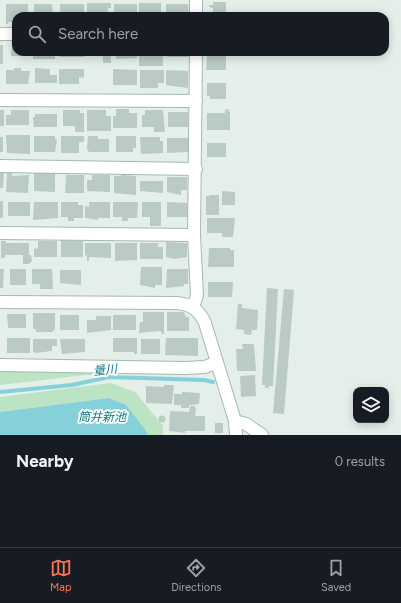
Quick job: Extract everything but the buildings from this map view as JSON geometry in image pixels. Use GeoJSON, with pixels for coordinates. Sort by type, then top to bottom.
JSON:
{"type":"FeatureCollection","features":[{"type":"Feature","properties":{"kind":"street"},"geometry":{"type":"LineString","coordinates":[[196,0],[196,12]]}},
{"type":"Feature","properties":{"kind":"street"},"geometry":{"type":"LineString","coordinates":[[0,34],[12,34]]}},
{"type":"Feature","properties":{"kind":"street"},"geometry":{"type":"LineString","coordinates":[[193,308],[197,294],[194,234],[196,168],[196,56]]}},
{"type":"Feature","properties":{"kind":"street"},"geometry":{"type":"LineString","coordinates":[[0,100],[196,101]]}},
{"type":"Feature","properties":{"kind":"street"},"geometry":{"type":"LineString","coordinates":[[0,166],[196,168]]}},
{"type":"Feature","properties":{"kind":"street"},"geometry":{"type":"LineString","coordinates":[[0,233],[194,234]]}},
{"type":"Feature","properties":{"kind":"street"},"geometry":{"type":"LineString","coordinates":[[0,302],[186,304],[200,313],[205,323],[235,421],[236,435]]}},
{"type":"Feature","properties":{"kind":"street"},"geometry":{"type":"LineString","coordinates":[[0,365],[185,368],[205,367],[217,362]]}},
{"type":"Feature","properties":{"kind":"street"},"geometry":{"type":"LineString","coordinates":[[235,421],[246,424],[262,435]]}},
{"type":"Feature","properties":{"kind":"green space"},"geometry":{"type":"Polygon","coordinates":[[[0,370],[120,371],[0,385],[0,370]]]}},
{"type":"Feature","properties":{"kind":"green space"},"geometry":{"type":"Polygon","coordinates":[[[111,383],[135,392],[163,426],[163,435],[147,435],[147,431],[109,398],[0,412],[0,397],[111,383]]]}},
{"type":"Feature","properties":{"kind":"water","name":"筒井新池"},"geometry":{"type":"Polygon","coordinates":[[[109,398],[126,405],[147,432],[147,435],[0,435],[0,412],[109,398]]]}},
{"type":"Feature","properties":{"kind":"waterway","name":"量川"},"geometry":{"type":"LineString","coordinates":[[0,392],[72,385],[109,377],[204,380],[213,382]]}}]}
